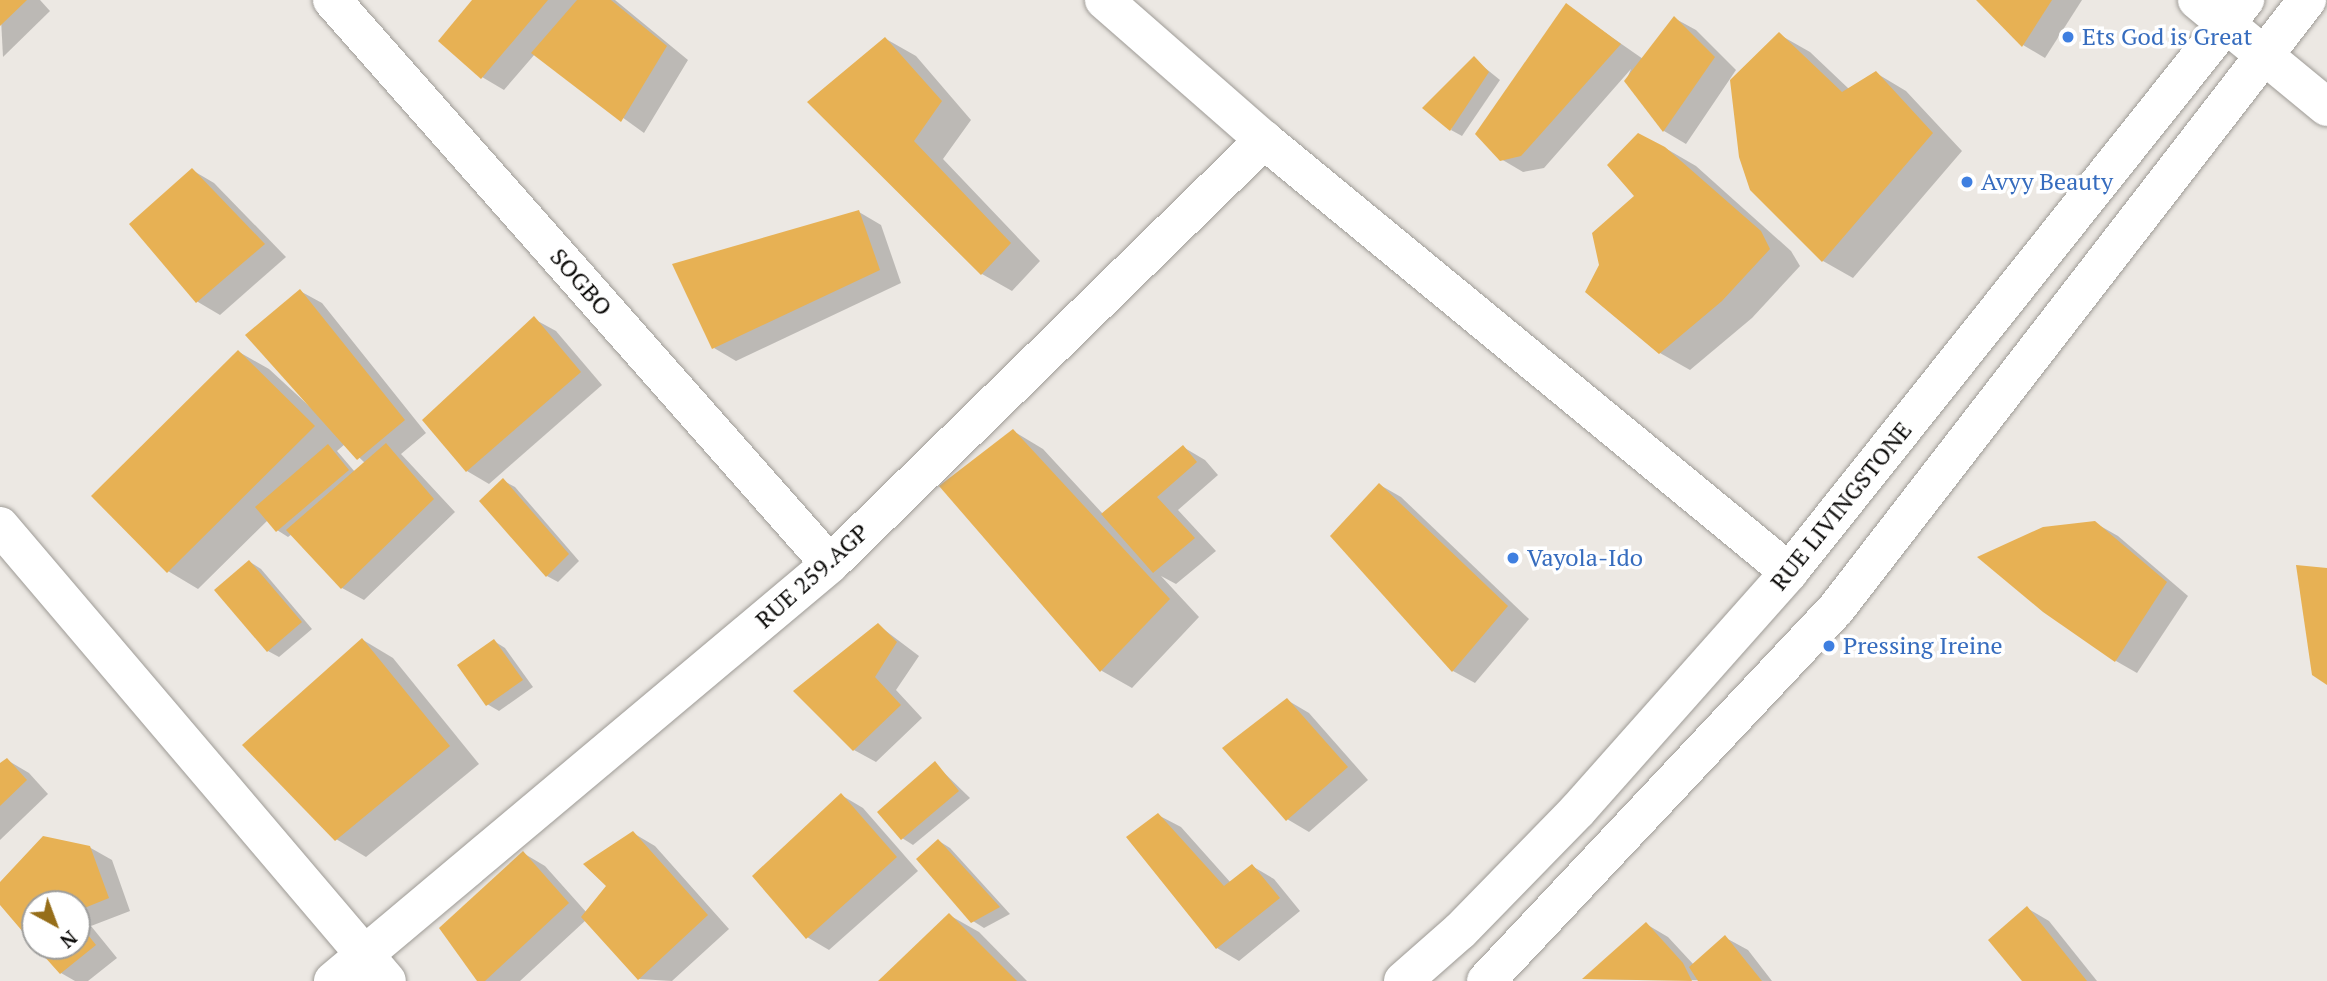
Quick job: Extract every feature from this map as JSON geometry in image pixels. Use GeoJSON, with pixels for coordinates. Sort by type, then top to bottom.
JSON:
{"type":"FeatureCollection","features":[{"type":"Feature","properties":{"kind":"street","name":"SOGBO"},"geometry":{"type":"LineString","coordinates":[[332,0],[830,564]]}},
{"type":"Feature","properties":{"kind":"street"},"geometry":{"type":"LineString","coordinates":[[1104,0],[1264,140],[1789,572]]}},
{"type":"Feature","properties":{"kind":"street"},"geometry":{"type":"LineString","coordinates":[[2197,0],[2236,12],[2265,57],[2327,107]]}},
{"type":"Feature","properties":{"kind":"street"},"geometry":{"type":"LineString","coordinates":[[1486,981],[1836,609],[2307,0]]}},
{"type":"Feature","properties":{"kind":"street","name":"RUE LIVINGSTONE"},"geometry":{"type":"LineString","coordinates":[[1403,981],[1460,931],[1578,810],[1789,572],[2236,12]]}},
{"type":"Feature","properties":{"kind":"street","name":"RUE 259.AGP"},"geometry":{"type":"LineString","coordinates":[[333,981],[376,968],[830,564],[1264,140]]}},
{"type":"Feature","properties":{"kind":"street"},"geometry":{"type":"LineString","coordinates":[[0,526],[376,968]]}},
{"type":"Feature","properties":{"kind":"building"},"geometry":{"type":"Polygon","coordinates":[[[0,0],[27,0],[0,26],[0,0]]]}},
{"type":"Feature","properties":{"kind":"building"},"geometry":{"type":"Polygon","coordinates":[[[472,0],[548,0],[481,79],[438,41],[472,0]]]}},
{"type":"Feature","properties":{"kind":"building"},"geometry":{"type":"Polygon","coordinates":[[[577,0],[611,0],[667,46],[621,122],[531,53],[577,0]]]}},
{"type":"Feature","properties":{"kind":"building"},"geometry":{"type":"Polygon","coordinates":[[[1976,0],[2052,0],[2022,47],[1976,0]]]}},
{"type":"Feature","properties":{"kind":"building"},"geometry":{"type":"Polygon","coordinates":[[[1566,3],[1621,44],[1521,156],[1500,161],[1475,134],[1566,3]]]}},
{"type":"Feature","properties":{"kind":"building"},"geometry":{"type":"Polygon","coordinates":[[[1674,16],[1715,57],[1663,132],[1624,81],[1674,16]]]}},
{"type":"Feature","properties":{"kind":"building"},"geometry":{"type":"Polygon","coordinates":[[[1779,32],[1842,92],[1876,71],[1933,133],[1822,262],[1750,190],[1739,157],[1730,80],[1779,32]]]}},
{"type":"Feature","properties":{"kind":"building"},"geometry":{"type":"Polygon","coordinates":[[[885,37],[942,101],[914,141],[1011,243],[981,275],[807,102],[885,37]]]}},
{"type":"Feature","properties":{"kind":"building"},"geometry":{"type":"Polygon","coordinates":[[[1474,56],[1489,72],[1450,131],[1422,108],[1474,56]]]}},
{"type":"Feature","properties":{"kind":"building"},"geometry":{"type":"Polygon","coordinates":[[[1638,133],[1665,147],[1761,231],[1770,249],[1722,301],[1659,354],[1585,292],[1599,265],[1592,233],[1634,196],[1607,165],[1638,133]]]}},
{"type":"Feature","properties":{"kind":"building"},"geometry":{"type":"Polygon","coordinates":[[[192,168],[265,244],[196,303],[129,224],[192,168]]]}},
{"type":"Feature","properties":{"kind":"building"},"geometry":{"type":"Polygon","coordinates":[[[859,210],[880,270],[712,349],[672,264],[859,210]]]}},
{"type":"Feature","properties":{"kind":"building"},"geometry":{"type":"Polygon","coordinates":[[[300,289],[405,420],[357,460],[245,335],[300,289]]]}},
{"type":"Feature","properties":{"kind":"building"},"geometry":{"type":"Polygon","coordinates":[[[534,316],[581,372],[466,472],[422,420],[534,316]]]}},
{"type":"Feature","properties":{"kind":"building"},"geometry":{"type":"Polygon","coordinates":[[[238,350],[315,426],[167,573],[91,496],[238,350]]]}},
{"type":"Feature","properties":{"kind":"building"},"geometry":{"type":"Polygon","coordinates":[[[1013,429],[1170,599],[1100,672],[939,486],[1013,429]]]}},
{"type":"Feature","properties":{"kind":"building"},"geometry":{"type":"Polygon","coordinates":[[[386,443],[434,499],[341,589],[286,530],[386,443]]]}},
{"type":"Feature","properties":{"kind":"building"},"geometry":{"type":"Polygon","coordinates":[[[328,444],[349,470],[276,532],[255,507],[328,444]]]}},
{"type":"Feature","properties":{"kind":"building"},"geometry":{"type":"Polygon","coordinates":[[[1183,445],[1197,462],[1157,497],[1195,538],[1153,573],[1101,514],[1183,445]]]}},
{"type":"Feature","properties":{"kind":"building"},"geometry":{"type":"Polygon","coordinates":[[[503,478],[569,554],[546,577],[479,501],[503,478]]]}},
{"type":"Feature","properties":{"kind":"building"},"geometry":{"type":"Polygon","coordinates":[[[1379,483],[1508,606],[1452,672],[1330,536],[1379,483]]]}},
{"type":"Feature","properties":{"kind":"building"},"geometry":{"type":"Polygon","coordinates":[[[2095,521],[2167,582],[2115,662],[2043,612],[1977,557],[2043,527],[2095,521]]]}},
{"type":"Feature","properties":{"kind":"building"},"geometry":{"type":"Polygon","coordinates":[[[249,560],[302,622],[267,652],[214,590],[249,560]]]}},
{"type":"Feature","properties":{"kind":"building"},"geometry":{"type":"Polygon","coordinates":[[[2296,565],[2327,568],[2327,685],[2312,675],[2296,565]]]}},
{"type":"Feature","properties":{"kind":"building"},"geometry":{"type":"Polygon","coordinates":[[[878,623],[897,642],[875,677],[901,705],[853,751],[793,691],[878,623]]]}},
{"type":"Feature","properties":{"kind":"building"},"geometry":{"type":"Polygon","coordinates":[[[362,638],[450,746],[335,841],[242,745],[362,638]]]}},
{"type":"Feature","properties":{"kind":"building"},"geometry":{"type":"Polygon","coordinates":[[[494,639],[523,680],[486,706],[457,665],[494,639]]]}},
{"type":"Feature","properties":{"kind":"building"},"geometry":{"type":"Polygon","coordinates":[[[1287,698],[1348,767],[1286,821],[1222,748],[1287,698]]]}},
{"type":"Feature","properties":{"kind":"building"},"geometry":{"type":"Polygon","coordinates":[[[7,758],[27,780],[0,806],[0,763],[7,758]]]}},
{"type":"Feature","properties":{"kind":"building"},"geometry":{"type":"Polygon","coordinates":[[[935,761],[959,791],[901,840],[877,812],[935,761]]]}},
{"type":"Feature","properties":{"kind":"building"},"geometry":{"type":"Polygon","coordinates":[[[841,793],[897,857],[806,939],[752,876],[841,793]]]}},
{"type":"Feature","properties":{"kind":"building"},"geometry":{"type":"Polygon","coordinates":[[[1158,813],[1224,886],[1252,864],[1280,898],[1216,949],[1126,837],[1158,813]]]}},
{"type":"Feature","properties":{"kind":"building"},"geometry":{"type":"Polygon","coordinates":[[[633,831],[708,915],[638,980],[581,917],[606,886],[583,864],[633,831]]]}},
{"type":"Feature","properties":{"kind":"building"},"geometry":{"type":"Polygon","coordinates":[[[43,836],[90,846],[109,898],[91,905],[91,890],[21,890],[21,930],[0,905],[0,882],[43,836]]]}},
{"type":"Feature","properties":{"kind":"building"},"geometry":{"type":"Polygon","coordinates":[[[938,839],[1000,907],[971,923],[916,859],[938,839]]]}},
{"type":"Feature","properties":{"kind":"building"},"geometry":{"type":"Polygon","coordinates":[[[523,851],[569,903],[485,981],[477,981],[439,928],[523,851]]]}},
{"type":"Feature","properties":{"kind":"building"},"geometry":{"type":"Polygon","coordinates":[[[2027,906],[2087,981],[2022,981],[1988,940],[2027,906]]]}},
{"type":"Feature","properties":{"kind":"building"},"geometry":{"type":"Polygon","coordinates":[[[949,913],[1017,981],[878,981],[949,913]]]}},
{"type":"Feature","properties":{"kind":"building"},"geometry":{"type":"Polygon","coordinates":[[[1646,922],[1683,963],[1692,981],[1582,979],[1646,922]]]}},
{"type":"Feature","properties":{"kind":"building"},"geometry":{"type":"Polygon","coordinates":[[[1725,935],[1762,981],[1698,981],[1689,967],[1725,935]]]}},
{"type":"Feature","properties":{"kind":"building"},"geometry":{"type":"Polygon","coordinates":[[[48,960],[77,960],[60,974],[48,960]]]}},
{"type":"Feature","properties":{"kind":"place","name":"Ets God is Great"},"geometry":{"type":"Point","coordinates":[2068,37]}},
{"type":"Feature","properties":{"kind":"place","name":"Avyy Beauty"},"geometry":{"type":"Point","coordinates":[1967,182]}},
{"type":"Feature","properties":{"kind":"place","name":"Vayola-Ido"},"geometry":{"type":"Point","coordinates":[1513,558]}},
{"type":"Feature","properties":{"kind":"place","name":"Pressing Ireine"},"geometry":{"type":"Point","coordinates":[1829,646]}}]}
